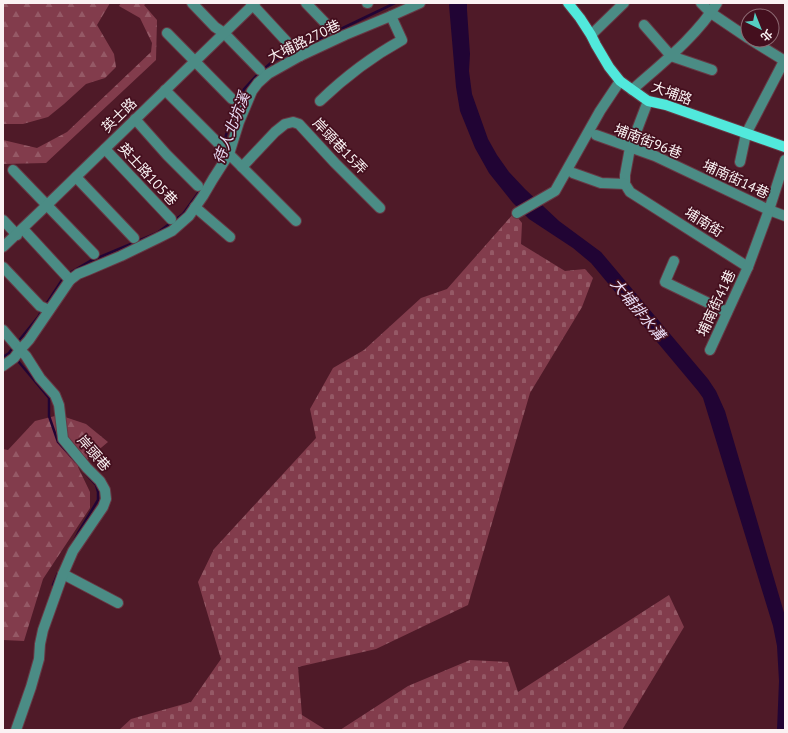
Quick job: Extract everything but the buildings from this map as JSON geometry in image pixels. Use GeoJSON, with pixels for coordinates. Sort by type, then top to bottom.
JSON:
{"type":"FeatureCollection","features":[{"type":"Feature","properties":{"kind":"main road","name":"大埔路"},"geometry":{"type":"LineString","coordinates":[[568,3],[580,18],[609,67],[620,82],[648,101],[666,105],[785,147]]}},
{"type":"Feature","properties":{"kind":"street"},"geometry":{"type":"LineString","coordinates":[[192,3],[260,70]]}},
{"type":"Feature","properties":{"kind":"street"},"geometry":{"type":"LineString","coordinates":[[306,3],[331,29]]}},
{"type":"Feature","properties":{"kind":"street","name":"大埔路270巷"},"geometry":{"type":"LineString","coordinates":[[229,154],[239,122],[252,91],[268,74],[300,56],[420,3]]}},
{"type":"Feature","properties":{"kind":"street"},"geometry":{"type":"LineString","coordinates":[[591,35],[624,3]]}},
{"type":"Feature","properties":{"kind":"street"},"geometry":{"type":"LineString","coordinates":[[701,3],[711,13],[740,33]]}},
{"type":"Feature","properties":{"kind":"street"},"geometry":{"type":"LineString","coordinates":[[632,90],[671,56],[703,23],[717,3]]}},
{"type":"Feature","properties":{"kind":"street"},"geometry":{"type":"LineString","coordinates":[[253,4],[300,56]]}},
{"type":"Feature","properties":{"kind":"street","name":"英士路"},"geometry":{"type":"LineString","coordinates":[[3,247],[253,4]]}},
{"type":"Feature","properties":{"kind":"street"},"geometry":{"type":"LineString","coordinates":[[320,101],[367,61],[402,40],[392,16]]}},
{"type":"Feature","properties":{"kind":"street"},"geometry":{"type":"LineString","coordinates":[[644,25],[671,56],[712,70]]}},
{"type":"Feature","properties":{"kind":"street"},"geometry":{"type":"LineString","coordinates":[[167,33],[232,99]]}},
{"type":"Feature","properties":{"kind":"street"},"geometry":{"type":"LineString","coordinates":[[740,162],[746,134],[785,61],[764,48]]}},
{"type":"Feature","properties":{"kind":"street"},"geometry":{"type":"LineString","coordinates":[[517,213],[555,191],[600,111],[620,82]]}},
{"type":"Feature","properties":{"kind":"street"},"geometry":{"type":"LineString","coordinates":[[165,90],[296,221]]}},
{"type":"Feature","properties":{"kind":"street"},"geometry":{"type":"LineString","coordinates":[[573,173],[601,183],[625,184],[625,175],[630,148],[648,101]]}},
{"type":"Feature","properties":{"kind":"street"},"geometry":{"type":"LineString","coordinates":[[135,119],[198,186]]}},
{"type":"Feature","properties":{"kind":"street","name":"岸頭巷15弄"},"geometry":{"type":"LineString","coordinates":[[242,167],[275,132],[285,124],[293,122],[299,124],[380,208]]}},
{"type":"Feature","properties":{"kind":"street","name":"埔南街96巷"},"geometry":{"type":"LineString","coordinates":[[596,136],[655,156],[690,173]]}},
{"type":"Feature","properties":{"kind":"street","name":"英士路105巷"},"geometry":{"type":"LineString","coordinates":[[105,149],[171,219]]}},
{"type":"Feature","properties":{"kind":"street"},"geometry":{"type":"LineString","coordinates":[[3,366],[14,358],[29,340],[45,308],[70,280],[78,274],[172,231],[189,216],[229,154]]}},
{"type":"Feature","properties":{"kind":"street"},"geometry":{"type":"LineString","coordinates":[[748,267],[769,210],[785,160]]}},
{"type":"Feature","properties":{"kind":"street"},"geometry":{"type":"LineString","coordinates":[[13,170],[94,254]]}},
{"type":"Feature","properties":{"kind":"street","name":"埔南街14巷"},"geometry":{"type":"LineString","coordinates":[[690,173],[785,216]]}},
{"type":"Feature","properties":{"kind":"street"},"geometry":{"type":"LineString","coordinates":[[76,177],[134,238]]}},
{"type":"Feature","properties":{"kind":"street","name":"埔南街"},"geometry":{"type":"LineString","coordinates":[[625,184],[630,192],[748,267]]}},
{"type":"Feature","properties":{"kind":"street"},"geometry":{"type":"LineString","coordinates":[[195,207],[230,237]]}},
{"type":"Feature","properties":{"kind":"street"},"geometry":{"type":"LineString","coordinates":[[3,220],[20,232],[70,280]]}},
{"type":"Feature","properties":{"kind":"street"},"geometry":{"type":"LineString","coordinates":[[674,261],[665,282],[727,312]]}},
{"type":"Feature","properties":{"kind":"street"},"geometry":{"type":"LineString","coordinates":[[3,267],[45,308]]}},
{"type":"Feature","properties":{"kind":"street","name":"埔南街41巷"},"geometry":{"type":"LineString","coordinates":[[710,350],[748,267]]}},
{"type":"Feature","properties":{"kind":"street","name":"岸頭巷"},"geometry":{"type":"LineString","coordinates":[[3,330],[26,356],[40,378],[55,395],[59,405],[63,439],[100,481],[105,490],[106,499],[104,507],[74,551],[64,574],[43,630],[39,659],[16,730]]}},
{"type":"Feature","properties":{"kind":"street"},"geometry":{"type":"LineString","coordinates":[[64,574],[118,603]]}},
{"type":"Feature","properties":{"kind":"green space"},"geometry":{"type":"Polygon","coordinates":[[[3,3],[110,3],[97,25],[114,54],[116,67],[105,78],[86,84],[48,117],[23,124],[3,124],[3,3]]]}},
{"type":"Feature","properties":{"kind":"green space"},"geometry":{"type":"Polygon","coordinates":[[[121,3],[147,3],[144,5],[157,20],[156,60],[46,163],[3,164],[3,140],[37,148],[67,132],[151,52],[152,43],[140,18],[119,6],[121,3]]]}},
{"type":"Feature","properties":{"kind":"green space"},"geometry":{"type":"Polygon","coordinates":[[[514,213],[522,223],[521,244],[565,271],[585,269],[593,278],[582,307],[530,393],[468,605],[376,649],[298,667],[302,715],[326,730],[119,730],[131,719],[191,702],[221,659],[198,582],[214,549],[316,438],[310,409],[333,368],[364,350],[421,298],[447,289],[514,213]]]}},
{"type":"Feature","properties":{"kind":"green space"},"geometry":{"type":"Polygon","coordinates":[[[59,415],[86,424],[108,442],[78,467],[90,492],[90,508],[43,579],[24,641],[3,640],[3,449],[8,450],[35,421],[59,415]]]}},
{"type":"Feature","properties":{"kind":"green space"},"geometry":{"type":"Polygon","coordinates":[[[669,595],[684,627],[622,730],[340,730],[408,686],[470,660],[508,662],[518,692],[669,595]]]}},
{"type":"Feature","properties":{"kind":"water","name":"大埔排水溝"},"geometry":{"type":"Polygon","coordinates":[[[450,3],[467,3],[470,54],[469,71],[472,94],[488,139],[497,155],[509,172],[559,221],[601,252],[708,379],[716,391],[725,411],[785,616],[785,730],[777,730],[779,681],[777,646],[773,626],[703,398],[591,263],[573,248],[529,219],[513,203],[489,173],[475,148],[460,111],[456,87],[450,3]]]}},
{"type":"Feature","properties":{"kind":"waterway","name":"待人北坑溪"},"geometry":{"type":"LineString","coordinates":[[297,50],[395,3]]}},
{"type":"Feature","properties":{"kind":"waterway","name":"待人北坑溪"},"geometry":{"type":"LineString","coordinates":[[263,70],[274,60],[293,52]]}},
{"type":"Feature","properties":{"kind":"waterway","name":"待人北坑溪"},"geometry":{"type":"LineString","coordinates":[[224,144],[244,89],[259,73]]}},
{"type":"Feature","properties":{"kind":"waterway","name":"待人北坑溪"},"geometry":{"type":"LineString","coordinates":[[219,162],[222,151]]}},
{"type":"Feature","properties":{"kind":"waterway","name":"待人北坑溪"},"geometry":{"type":"LineString","coordinates":[[68,274],[90,261],[157,233],[183,214],[201,189]]}},
{"type":"Feature","properties":{"kind":"waterway","name":"待人北坑溪"},"geometry":{"type":"LineString","coordinates":[[45,306],[64,277]]}},
{"type":"Feature","properties":{"kind":"waterway","name":"待人北坑溪"},"geometry":{"type":"LineString","coordinates":[[17,343],[42,310]]}},
{"type":"Feature","properties":{"kind":"waterway","name":"待人北坑溪"},"geometry":{"type":"LineString","coordinates":[[3,357],[9,353],[14,346]]}},
{"type":"Feature","properties":{"kind":"waterway"},"geometry":{"type":"LineString","coordinates":[[17,358],[49,398],[49,416],[58,442],[76,462]]}},
{"type":"Feature","properties":{"kind":"waterway"},"geometry":{"type":"LineString","coordinates":[[72,545],[98,500],[96,485],[85,473]]}},
{"type":"Feature","properties":{"kind":"waterway"},"geometry":{"type":"LineString","coordinates":[[53,585],[58,573]]}}]}
